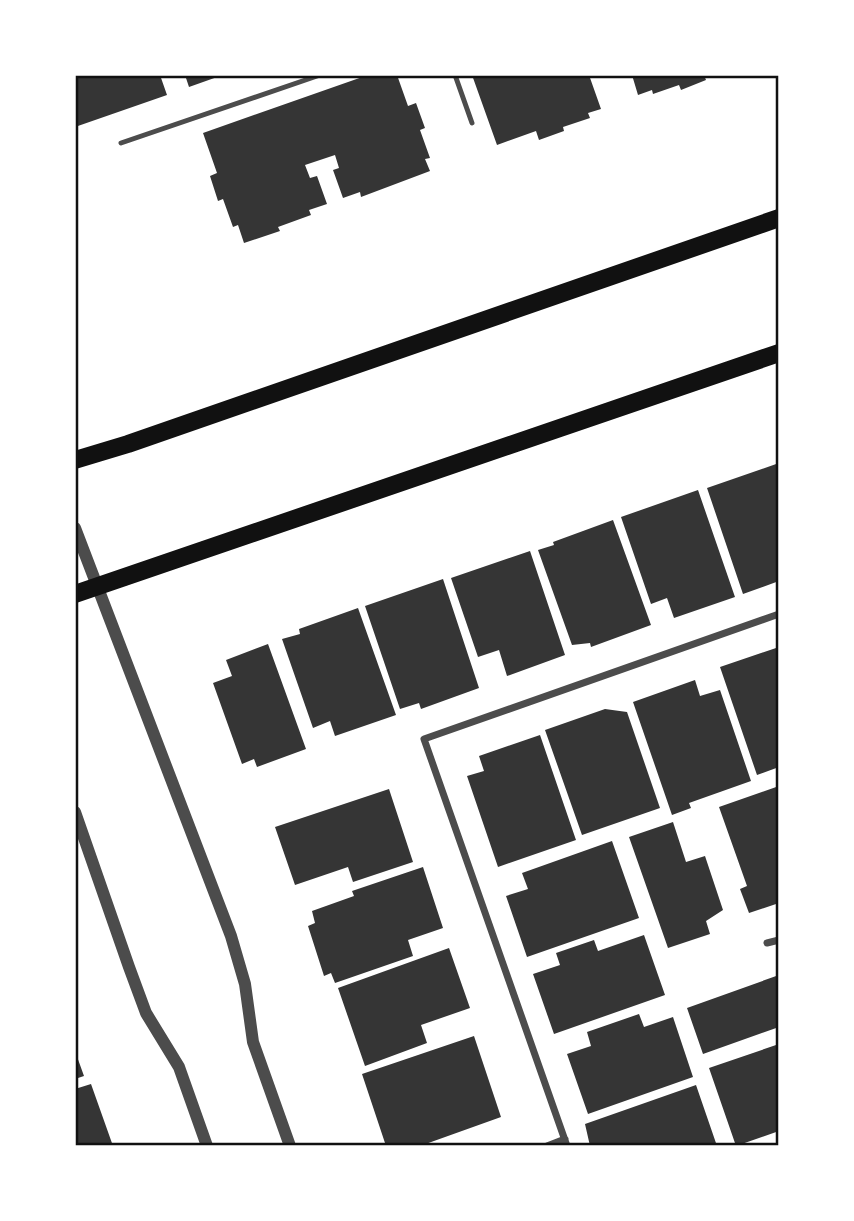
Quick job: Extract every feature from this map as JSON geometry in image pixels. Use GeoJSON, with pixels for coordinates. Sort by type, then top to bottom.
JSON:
{"type":"FeatureCollection","features":[{"type":"Feature","properties":{"kind":"main road"},"geometry":{"type":"LineString","coordinates":[[75,460],[779,218]]}},
{"type":"Feature","properties":{"kind":"main road"},"geometry":{"type":"LineString","coordinates":[[75,594],[779,353]]}},
{"type":"Feature","properties":{"kind":"street"},"geometry":{"type":"LineString","coordinates":[[75,528],[231,936],[245,984],[253,1042],[290,1146]]}},
{"type":"Feature","properties":{"kind":"street"},"geometry":{"type":"LineString","coordinates":[[547,1146],[566,1143],[424,739],[779,614]]}},
{"type":"Feature","properties":{"kind":"street"},"geometry":{"type":"LineString","coordinates":[[75,812],[146,1013],[179,1067],[207,1146]]}},
{"type":"Feature","properties":{"kind":"street"},"geometry":{"type":"LineString","coordinates":[[767,943],[779,940]]}},
{"type":"Feature","properties":{"kind":"lane"},"geometry":{"type":"LineString","coordinates":[[121,143],[320,75]]}},
{"type":"Feature","properties":{"kind":"lane"},"geometry":{"type":"LineString","coordinates":[[455,75],[472,123]]}},
{"type":"Feature","properties":{"kind":"building"},"geometry":{"type":"Polygon","coordinates":[[[75,75],[160,75],[167,95],[75,127],[75,75]]]}},
{"type":"Feature","properties":{"kind":"building"},"geometry":{"type":"Polygon","coordinates":[[[185,75],[220,75],[220,76],[189,87],[185,75]]]}},
{"type":"Feature","properties":{"kind":"building"},"geometry":{"type":"Polygon","coordinates":[[[368,75],[397,75],[408,106],[416,103],[425,128],[420,130],[430,158],[425,159],[430,171],[361,197],[360,192],[343,198],[333,170],[339,168],[335,155],[305,165],[310,178],[317,176],[327,204],[309,210],[311,215],[278,227],[280,231],[244,243],[238,225],[233,227],[223,199],[218,201],[210,176],[217,173],[203,133],[368,75]]]}},
{"type":"Feature","properties":{"kind":"building"},"geometry":{"type":"Polygon","coordinates":[[[472,75],[589,75],[601,109],[588,113],[590,118],[563,127],[564,131],[539,140],[536,131],[497,145],[472,75]]]}},
{"type":"Feature","properties":{"kind":"building"},"geometry":{"type":"Polygon","coordinates":[[[632,75],[704,75],[706,80],[681,90],[679,85],[653,94],[652,90],[638,95],[632,75]]]}},
{"type":"Feature","properties":{"kind":"building"},"geometry":{"type":"Polygon","coordinates":[[[779,463],[779,581],[743,594],[707,488],[779,463]]]}},
{"type":"Feature","properties":{"kind":"building"},"geometry":{"type":"Polygon","coordinates":[[[698,490],[735,597],[674,618],[667,598],[651,604],[621,517],[698,490]]]}},
{"type":"Feature","properties":{"kind":"building"},"geometry":{"type":"Polygon","coordinates":[[[613,520],[651,625],[591,647],[590,643],[572,645],[538,550],[613,520]]]}},
{"type":"Feature","properties":{"kind":"building"},"geometry":{"type":"Polygon","coordinates":[[[530,551],[565,655],[507,676],[499,650],[478,657],[451,578],[530,551]]]}},
{"type":"Feature","properties":{"kind":"building"},"geometry":{"type":"Polygon","coordinates":[[[443,579],[479,688],[421,709],[419,703],[400,709],[365,606],[443,579]]]}},
{"type":"Feature","properties":{"kind":"building"},"geometry":{"type":"Polygon","coordinates":[[[358,608],[396,715],[335,736],[330,721],[313,728],[282,639],[300,634],[299,629],[358,608]]]}},
{"type":"Feature","properties":{"kind":"building"},"geometry":{"type":"Polygon","coordinates":[[[268,644],[306,749],[257,767],[254,759],[242,764],[213,683],[232,676],[226,660],[268,644]]]}},
{"type":"Feature","properties":{"kind":"building"},"geometry":{"type":"Polygon","coordinates":[[[779,647],[779,767],[757,775],[720,667],[779,647]]]}},
{"type":"Feature","properties":{"kind":"building"},"geometry":{"type":"Polygon","coordinates":[[[695,680],[700,696],[720,690],[751,781],[689,803],[691,808],[672,815],[633,702],[695,680]]]}},
{"type":"Feature","properties":{"kind":"building"},"geometry":{"type":"Polygon","coordinates":[[[605,709],[627,712],[660,808],[582,835],[545,730],[605,709]]]}},
{"type":"Feature","properties":{"kind":"building"},"geometry":{"type":"Polygon","coordinates":[[[540,735],[576,840],[498,867],[467,776],[484,771],[479,756],[540,735]]]}},
{"type":"Feature","properties":{"kind":"building"},"geometry":{"type":"Polygon","coordinates":[[[779,786],[779,903],[749,913],[740,889],[747,886],[719,807],[779,786]]]}},
{"type":"Feature","properties":{"kind":"building"},"geometry":{"type":"Polygon","coordinates":[[[389,789],[413,862],[353,882],[348,867],[295,885],[275,827],[389,789]]]}},
{"type":"Feature","properties":{"kind":"building"},"geometry":{"type":"Polygon","coordinates":[[[673,822],[686,862],[705,856],[723,910],[706,921],[710,934],[668,948],[629,837],[673,822]]]}},
{"type":"Feature","properties":{"kind":"building"},"geometry":{"type":"Polygon","coordinates":[[[612,841],[639,918],[527,957],[506,896],[528,889],[522,873],[612,841]]]}},
{"type":"Feature","properties":{"kind":"building"},"geometry":{"type":"Polygon","coordinates":[[[423,867],[443,928],[408,940],[413,956],[335,983],[331,973],[324,976],[308,926],[315,923],[312,911],[354,896],[352,891],[423,867]]]}},
{"type":"Feature","properties":{"kind":"building"},"geometry":{"type":"Polygon","coordinates":[[[644,935],[665,995],[554,1034],[533,974],[560,965],[556,953],[594,940],[598,951],[644,935]]]}},
{"type":"Feature","properties":{"kind":"building"},"geometry":{"type":"Polygon","coordinates":[[[449,948],[470,1008],[421,1025],[427,1043],[365,1066],[338,988],[449,948]]]}},
{"type":"Feature","properties":{"kind":"building"},"geometry":{"type":"Polygon","coordinates":[[[779,975],[779,1027],[703,1054],[687,1008],[779,975]]]}},
{"type":"Feature","properties":{"kind":"building"},"geometry":{"type":"Polygon","coordinates":[[[639,1014],[644,1027],[673,1017],[693,1077],[588,1114],[567,1054],[591,1046],[587,1032],[639,1014]]]}},
{"type":"Feature","properties":{"kind":"building"},"geometry":{"type":"Polygon","coordinates":[[[474,1036],[501,1117],[420,1146],[386,1146],[362,1074],[474,1036]]]}},
{"type":"Feature","properties":{"kind":"building"},"geometry":{"type":"Polygon","coordinates":[[[779,1044],[779,1131],[736,1146],[709,1068],[779,1044]]]}},
{"type":"Feature","properties":{"kind":"building"},"geometry":{"type":"Polygon","coordinates":[[[75,1051],[84,1076],[75,1079],[75,1051]]]}},
{"type":"Feature","properties":{"kind":"building"},"geometry":{"type":"Polygon","coordinates":[[[91,1084],[113,1146],[75,1146],[75,1089],[91,1084]]]}},
{"type":"Feature","properties":{"kind":"building"},"geometry":{"type":"Polygon","coordinates":[[[696,1085],[717,1146],[590,1146],[585,1124],[696,1085]]]}}]}
